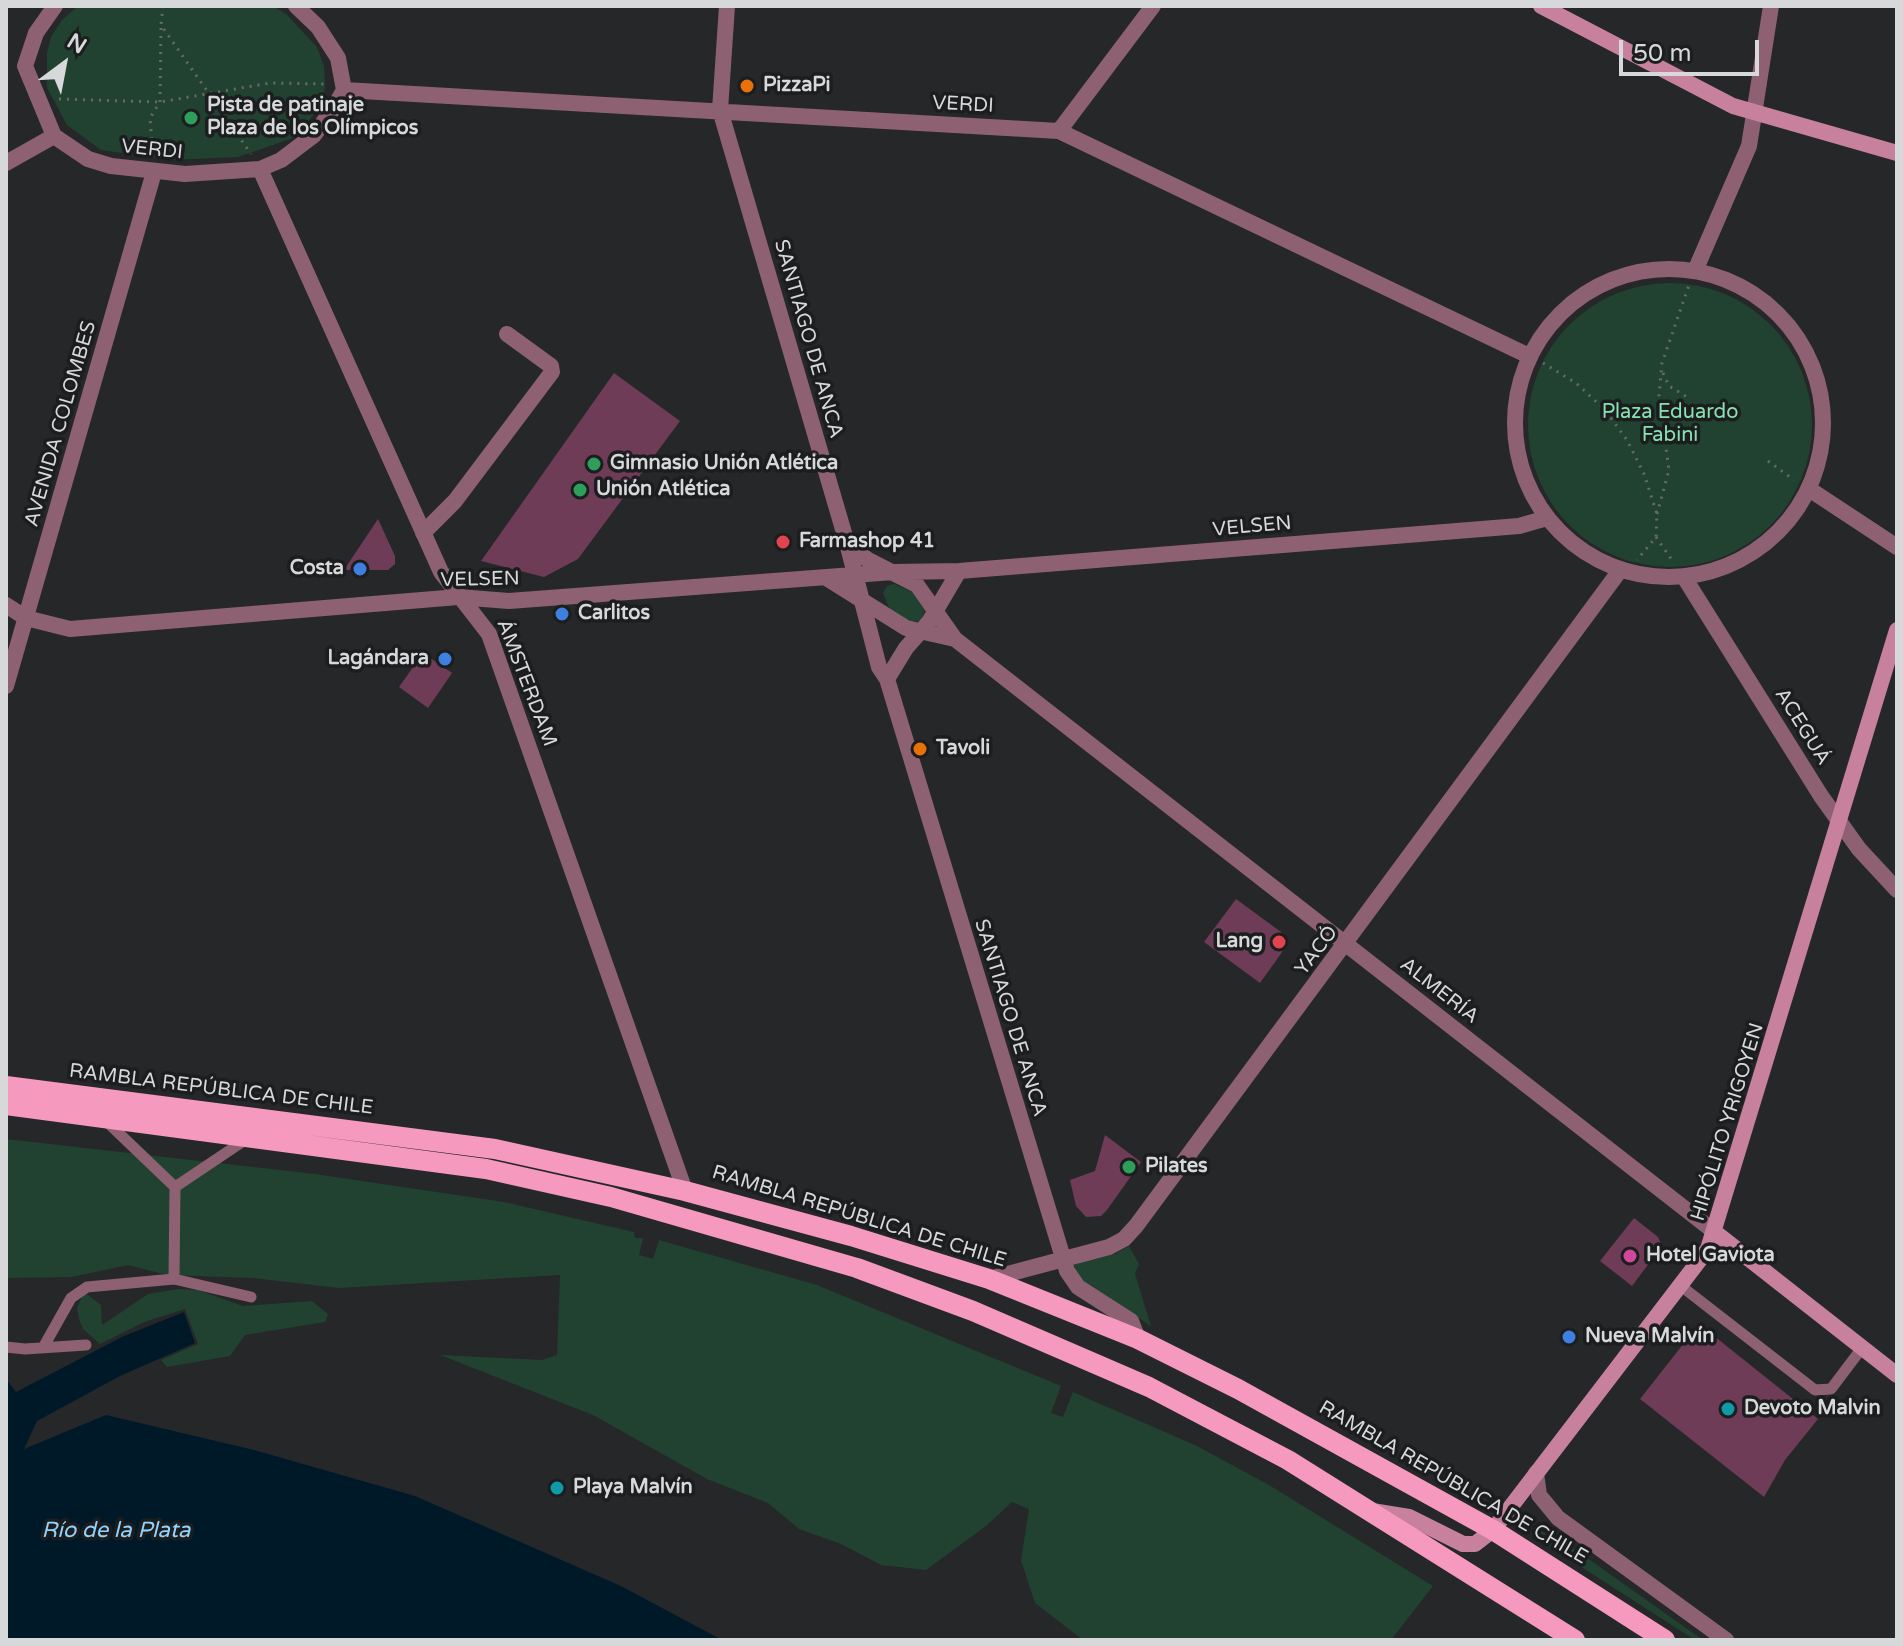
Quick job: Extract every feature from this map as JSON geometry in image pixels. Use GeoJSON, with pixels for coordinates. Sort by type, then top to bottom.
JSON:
{"type":"FeatureCollection","features":[{"type":"Feature","properties":{"kind":"main road","name":"RAMBLA REPÚBLICA DE CHILE"},"geometry":{"type":"LineString","coordinates":[[6,1086],[495,1149],[685,1191],[851,1236],[989,1279],[1138,1339],[1238,1389],[1493,1530],[1665,1640]]}},
{"type":"Feature","properties":{"kind":"main road"},"geometry":{"type":"LineString","coordinates":[[6,1105],[486,1169],[611,1197],[857,1268],[973,1311],[1149,1387],[1288,1460],[1575,1640]]}},
{"type":"Feature","properties":{"kind":"street"},"geometry":{"type":"LineString","coordinates":[[6,65],[25,66],[36,33],[55,6]]}},
{"type":"Feature","properties":{"kind":"street"},"geometry":{"type":"LineString","coordinates":[[296,6],[318,27],[338,58],[344,90]]}},
{"type":"Feature","properties":{"kind":"street","name":"SANTIAGO DE ANCA"},"geometry":{"type":"LineString","coordinates":[[727,6],[720,110],[847,543],[879,667],[887,679],[1062,1258],[1071,1281],[1131,1321],[1138,1339]]}},
{"type":"Feature","properties":{"kind":"street"},"geometry":{"type":"LineString","coordinates":[[1059,131],[1153,6]]}},
{"type":"Feature","properties":{"kind":"street"},"geometry":{"type":"LineString","coordinates":[[1541,6],[1711,97],[1755,114],[1897,153]]}},
{"type":"Feature","properties":{"kind":"street"},"geometry":{"type":"LineString","coordinates":[[1695,271],[1749,146],[1771,6]]}},
{"type":"Feature","properties":{"kind":"street","name":"VERDI"},"geometry":{"type":"LineString","coordinates":[[25,66],[36,99],[54,136],[88,159],[111,166],[154,172],[260,169],[281,160],[314,135],[344,90],[1059,131],[1529,356]]}},
{"type":"Feature","properties":{"kind":"street"},"geometry":{"type":"LineString","coordinates":[[6,163],[54,136]]}},
{"type":"Feature","properties":{"kind":"street","name":"ÁMSTERDAM"},"geometry":{"type":"LineString","coordinates":[[260,169],[441,572],[489,634],[685,1191]]}},
{"type":"Feature","properties":{"kind":"street","name":"AVENIDA COLOMBES"},"geometry":{"type":"LineString","coordinates":[[6,686],[154,172]]}},
{"type":"Feature","properties":{"kind":"street"},"geometry":{"type":"LineString","coordinates":[[1638,271],[1695,271],[1729,281],[1760,298],[1786,322],[1806,352],[1818,385],[1823,420],[1820,455],[1802,485],[1793,515],[1772,538],[1748,556],[1720,569],[1684,577],[1644,575],[1594,558],[1568,540],[1547,518],[1521,467],[1515,439],[1519,382],[1529,356],[1563,310],[1585,292],[1638,271]]}},
{"type":"Feature","properties":{"kind":"street"},"geometry":{"type":"LineString","coordinates":[[423,533],[455,501],[552,372],[551,366],[507,334]]}},
{"type":"Feature","properties":{"kind":"street"},"geometry":{"type":"LineString","coordinates":[[1802,485],[1897,547]]}},
{"type":"Feature","properties":{"kind":"street","name":"VELSEN"},"geometry":{"type":"LineString","coordinates":[[6,605],[26,618],[70,629],[458,597],[509,601],[893,572],[959,571],[1519,526],[1547,518]]}},
{"type":"Feature","properties":{"kind":"street","name":"ALMERÍA"},"geometry":{"type":"LineString","coordinates":[[847,543],[917,585],[937,609],[955,639],[1897,1375]]}},
{"type":"Feature","properties":{"kind":"street","name":"YACÓ"},"geometry":{"type":"LineString","coordinates":[[989,1279],[1109,1247],[1124,1239],[1136,1226],[1621,569]]}},
{"type":"Feature","properties":{"kind":"street"},"geometry":{"type":"LineString","coordinates":[[887,679],[906,648],[937,609],[959,571]]}},
{"type":"Feature","properties":{"kind":"street","name":"ACEGUÁ"},"geometry":{"type":"LineString","coordinates":[[1684,577],[1840,822],[1897,890]]}},
{"type":"Feature","properties":{"kind":"street","name":"ALMERÍA"},"geometry":{"type":"LineString","coordinates":[[828,579],[862,603],[920,634],[955,639]]}},
{"type":"Feature","properties":{"kind":"street","name":"HIPÓLITO YRIGOYEN"},"geometry":{"type":"LineString","coordinates":[[1493,1530],[1703,1258],[1716,1233],[1897,630]]}},
{"type":"Feature","properties":{"kind":"street","name":"RAMBLA REPÚBLICA DE CHILE"},"geometry":{"type":"LineString","coordinates":[[1536,1473],[1539,1495],[1558,1518],[1726,1640]]}},
{"type":"Feature","properties":{"kind":"street"},"geometry":{"type":"LineString","coordinates":[[1372,1511],[1409,1517],[1467,1545],[1475,1544],[1493,1530]]}},
{"type":"Feature","properties":{"kind":"lane"},"geometry":{"type":"LineString","coordinates":[[104,1119],[175,1187],[174,1279]]}},
{"type":"Feature","properties":{"kind":"lane"},"geometry":{"type":"LineString","coordinates":[[175,1187],[250,1136]]}},
{"type":"Feature","properties":{"kind":"lane"},"geometry":{"type":"LineString","coordinates":[[44,1346],[71,1298],[87,1287],[174,1279],[251,1297]]}},
{"type":"Feature","properties":{"kind":"lane"},"geometry":{"type":"LineString","coordinates":[[1681,1286],[1815,1390],[1831,1389],[1862,1348]]}},
{"type":"Feature","properties":{"kind":"lane"},"geometry":{"type":"LineString","coordinates":[[6,1347],[25,1349],[86,1345]]}},
{"type":"Feature","properties":{"kind":"path"},"geometry":{"type":"LineString","coordinates":[[154,172],[150,118],[160,102],[163,6]]}},
{"type":"Feature","properties":{"kind":"path"},"geometry":{"type":"LineString","coordinates":[[161,25],[210,91],[260,169]]}},
{"type":"Feature","properties":{"kind":"path"},"geometry":{"type":"LineString","coordinates":[[36,99],[160,102],[270,83],[316,82],[344,90]]}},
{"type":"Feature","properties":{"kind":"path"},"geometry":{"type":"LineString","coordinates":[[1621,569],[1640,557],[1656,537],[1657,514],[1669,470],[1659,396],[1662,370],[1672,328],[1695,271]]}},
{"type":"Feature","properties":{"kind":"path"},"geometry":{"type":"LineString","coordinates":[[1529,356],[1576,383],[1605,410],[1633,451],[1657,514]]}},
{"type":"Feature","properties":{"kind":"path"},"geometry":{"type":"LineString","coordinates":[[1662,370],[1669,386],[1687,397]]}},
{"type":"Feature","properties":{"kind":"path"},"geometry":{"type":"LineString","coordinates":[[1768,461],[1802,485]]}},
{"type":"Feature","properties":{"kind":"path"},"geometry":{"type":"LineString","coordinates":[[1656,537],[1684,577]]}},
{"type":"Feature","properties":{"kind":"green space"},"geometry":{"type":"Polygon","coordinates":[[[78,6],[273,6],[286,14],[317,47],[324,66],[325,87],[321,105],[296,137],[238,157],[171,160],[101,150],[67,125],[47,88],[47,53],[51,37],[62,20],[78,6]]]}},
{"type":"Feature","properties":{"kind":"green space","name":"Plaza Eduardo Fabini"},"geometry":{"type":"Polygon","coordinates":[[[1684,283],[1725,293],[1771,324],[1802,370],[1810,397],[1810,453],[1802,480],[1771,526],[1725,557],[1698,565],[1656,567],[1615,557],[1569,526],[1538,480],[1530,453],[1528,411],[1538,370],[1569,324],[1615,293],[1642,285],[1684,283]]]}},
{"type":"Feature","properties":{"kind":"green space"},"geometry":{"type":"Polygon","coordinates":[[[894,584],[912,592],[925,610],[921,621],[910,622],[890,610],[883,593],[887,586],[894,584]]]}},
{"type":"Feature","properties":{"kind":"green space"},"geometry":{"type":"Polygon","coordinates":[[[6,1139],[315,1174],[504,1202],[634,1232],[635,1238],[643,1238],[639,1255],[653,1259],[659,1240],[817,1285],[1061,1386],[1051,1413],[1063,1417],[1073,1392],[1197,1446],[1269,1485],[1433,1586],[1391,1640],[1083,1640],[1035,1603],[1021,1560],[1029,1509],[1012,1502],[986,1526],[926,1570],[881,1565],[841,1544],[799,1529],[768,1503],[707,1479],[593,1415],[440,1355],[542,1360],[557,1355],[560,1275],[339,1288],[253,1278],[167,1275],[128,1265],[72,1277],[6,1278],[6,1139]]]}},
{"type":"Feature","properties":{"kind":"green space"},"geometry":{"type":"Polygon","coordinates":[[[1129,1246],[1139,1264],[1135,1274],[1151,1326],[1082,1281],[1074,1268],[1075,1263],[1115,1254],[1129,1246]]]}},
{"type":"Feature","properties":{"kind":"green space"},"geometry":{"type":"Polygon","coordinates":[[[178,1289],[198,1290],[243,1306],[312,1301],[328,1314],[325,1322],[245,1335],[230,1356],[167,1367],[161,1360],[198,1344],[185,1309],[144,1322],[100,1344],[83,1329],[79,1319],[77,1308],[84,1292],[101,1305],[102,1325],[148,1294],[178,1289]]]}},
{"type":"Feature","properties":{"kind":"green space"},"geometry":{"type":"Polygon","coordinates":[[[1537,1529],[1583,1555],[1703,1640],[1695,1640],[1533,1536],[1537,1529]]]}},
{"type":"Feature","properties":{"kind":"water","name":"Río de la Plata"},"geometry":{"type":"Polygon","coordinates":[[[184,1312],[195,1343],[120,1376],[37,1421],[24,1449],[106,1415],[254,1450],[415,1496],[621,1586],[722,1640],[6,1640],[6,1379],[16,1392],[124,1336],[184,1312]]]}},
{"type":"Feature","properties":{"kind":"building","name":"Unión Atlética"},"geometry":{"type":"Polygon","coordinates":[[[614,373],[680,421],[578,559],[544,577],[481,561],[614,373]]]}},
{"type":"Feature","properties":{"kind":"building"},"geometry":{"type":"Polygon","coordinates":[[[378,519],[395,556],[395,564],[388,570],[344,570],[378,519]]]}},
{"type":"Feature","properties":{"kind":"building"},"geometry":{"type":"Polygon","coordinates":[[[423,653],[452,673],[428,708],[399,687],[423,653]]]}},
{"type":"Feature","properties":{"kind":"building"},"geometry":{"type":"Polygon","coordinates":[[[1236,899],[1281,932],[1285,948],[1260,983],[1204,942],[1236,899]]]}},
{"type":"Feature","properties":{"kind":"building"},"geometry":{"type":"Polygon","coordinates":[[[1105,1135],[1141,1162],[1101,1216],[1086,1217],[1076,1206],[1070,1180],[1095,1171],[1105,1135]]]}},
{"type":"Feature","properties":{"kind":"building","name":"Hotel Gaviota"},"geometry":{"type":"Polygon","coordinates":[[[1634,1218],[1658,1237],[1662,1246],[1632,1286],[1600,1261],[1634,1218]]]}},
{"type":"Feature","properties":{"kind":"building","name":"Devoto Malvin"},"geometry":{"type":"Polygon","coordinates":[[[1699,1324],[1818,1419],[1785,1460],[1764,1497],[1640,1399],[1699,1324]]]}},
{"type":"Feature","properties":{"kind":"place","name":"PizzaPi"},"geometry":{"type":"Point","coordinates":[747,86]}},
{"type":"Feature","properties":{"kind":"place","name":"Pista de patinaje Plaza de los Olímpicos"},"geometry":{"type":"Point","coordinates":[191,118]}},
{"type":"Feature","properties":{"kind":"place","name":"Gimnasio Unión Atlética"},"geometry":{"type":"Point","coordinates":[594,464]}},
{"type":"Feature","properties":{"kind":"place","name":"Unión Atlética"},"geometry":{"type":"Point","coordinates":[580,490]}},
{"type":"Feature","properties":{"kind":"place","name":"Farmashop 41"},"geometry":{"type":"Point","coordinates":[783,542]}},
{"type":"Feature","properties":{"kind":"place","name":"Costa"},"geometry":{"type":"Point","coordinates":[360,569]}},
{"type":"Feature","properties":{"kind":"place","name":"Carlitos"},"geometry":{"type":"Point","coordinates":[562,614]}},
{"type":"Feature","properties":{"kind":"place","name":"Lagándara"},"geometry":{"type":"Point","coordinates":[445,659]}},
{"type":"Feature","properties":{"kind":"place","name":"Tavoli"},"geometry":{"type":"Point","coordinates":[920,749]}},
{"type":"Feature","properties":{"kind":"place","name":"Lang"},"geometry":{"type":"Point","coordinates":[1279,942]}},
{"type":"Feature","properties":{"kind":"place","name":"Pilates"},"geometry":{"type":"Point","coordinates":[1129,1167]}},
{"type":"Feature","properties":{"kind":"place","name":"Hotel Gaviota"},"geometry":{"type":"Point","coordinates":[1630,1256]}},
{"type":"Feature","properties":{"kind":"place","name":"Nueva Malvín"},"geometry":{"type":"Point","coordinates":[1569,1337]}},
{"type":"Feature","properties":{"kind":"place","name":"Devoto Malvin"},"geometry":{"type":"Point","coordinates":[1728,1409]}},
{"type":"Feature","properties":{"kind":"place","name":"Playa Malvín"},"geometry":{"type":"Point","coordinates":[557,1488]}}]}
